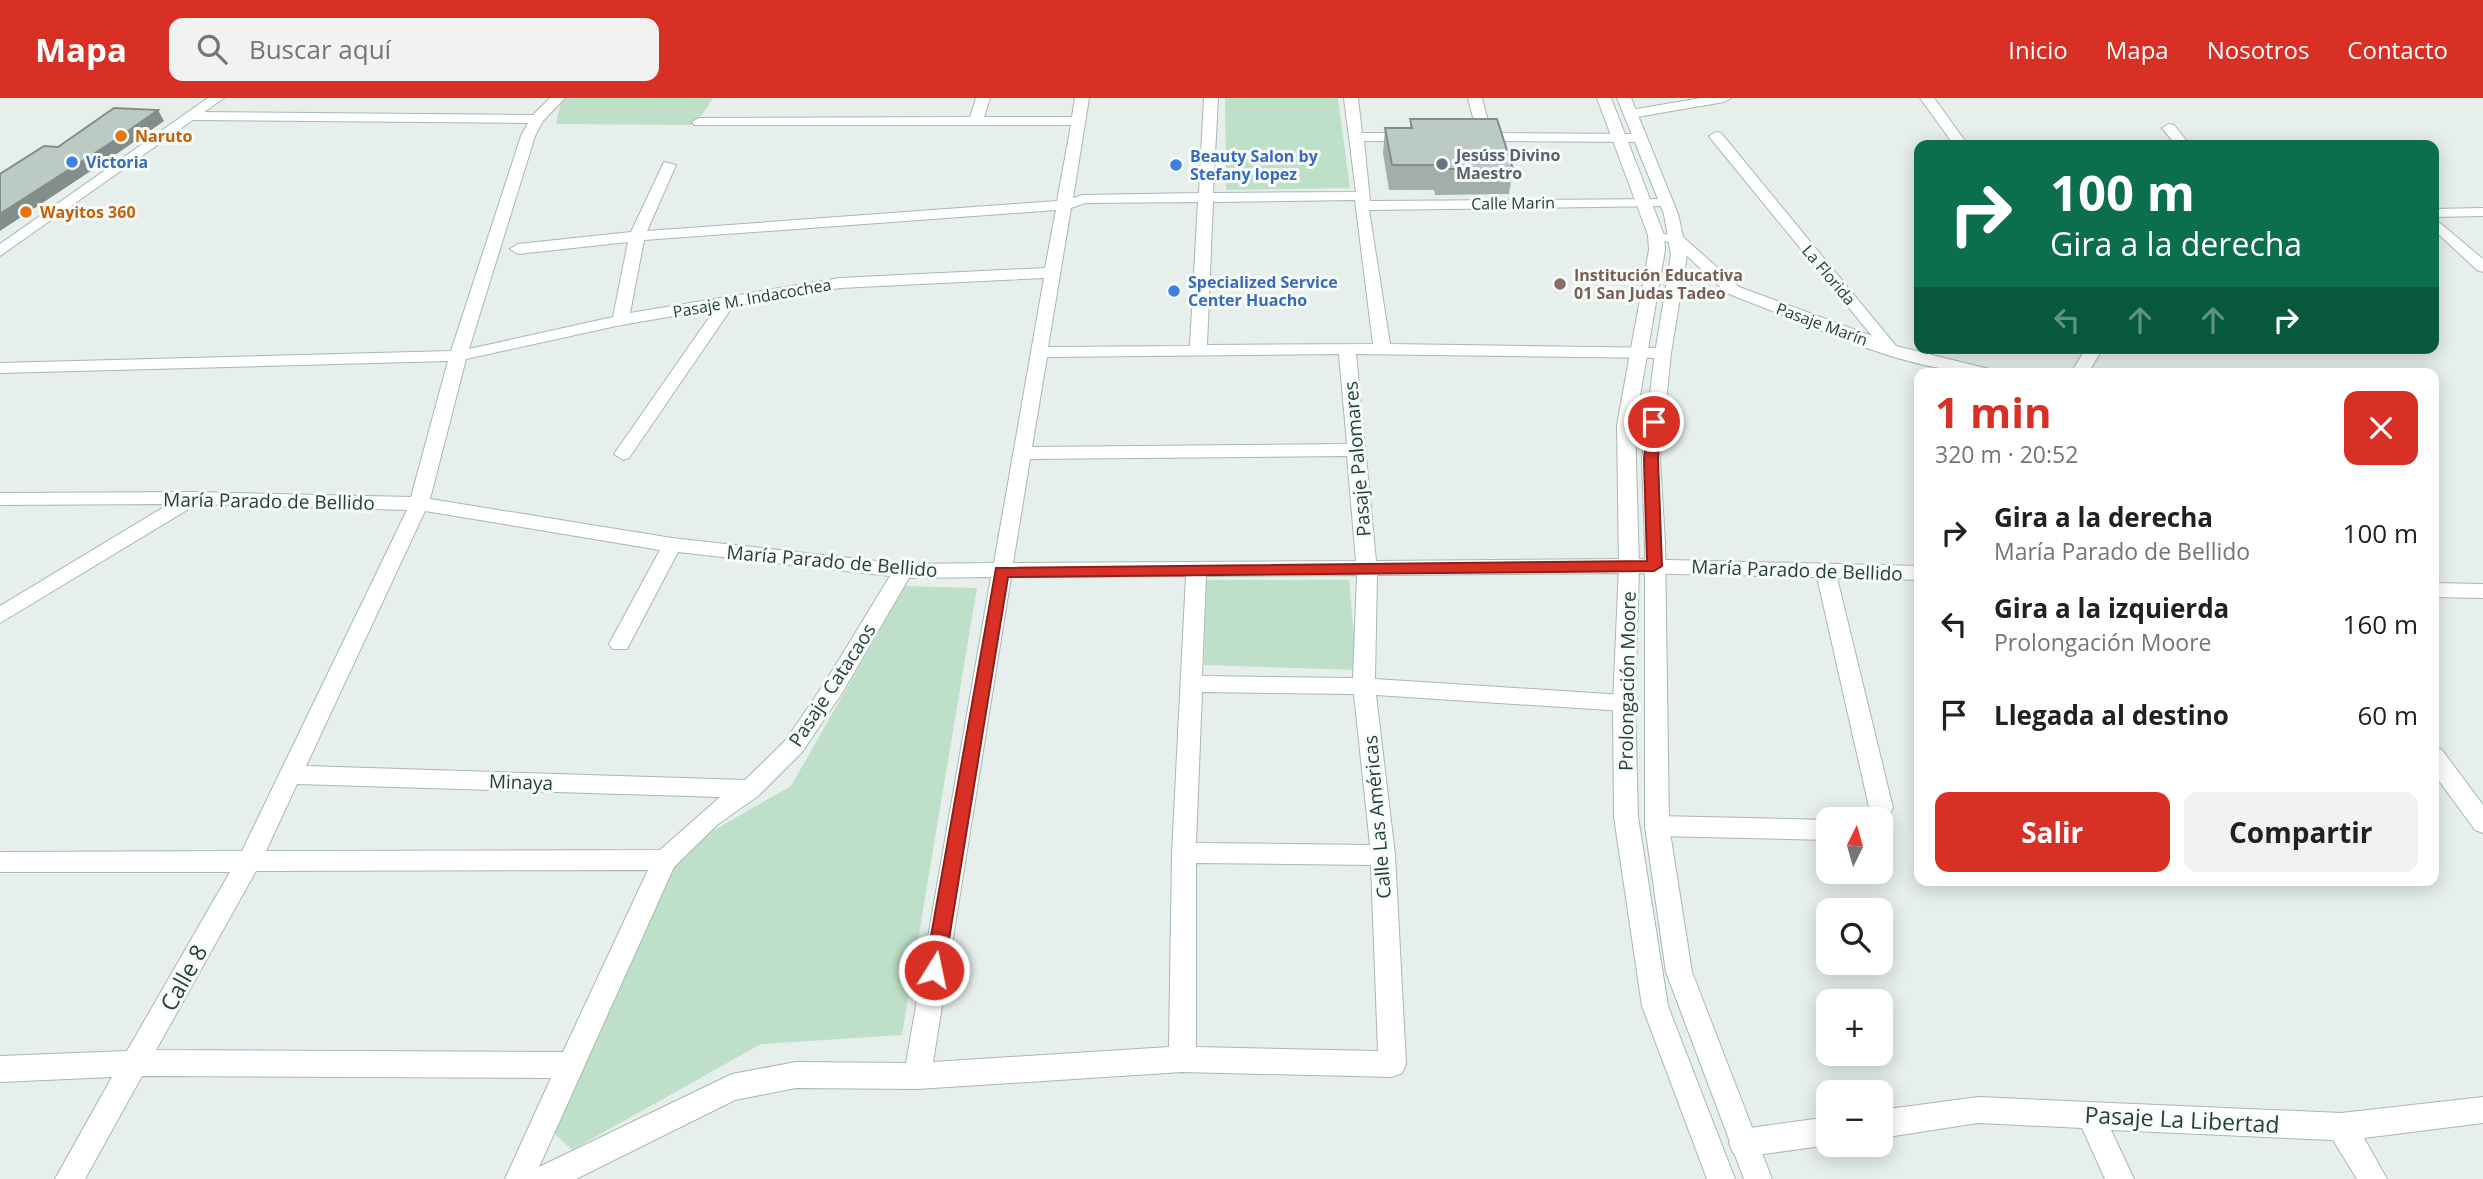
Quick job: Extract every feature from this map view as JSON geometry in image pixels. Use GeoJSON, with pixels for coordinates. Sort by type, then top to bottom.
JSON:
{"type":"FeatureCollection","features":[{"type":"Feature","properties":{"kind":"street"},"geometry":{"type":"LineString","coordinates":[[0,251],[217,98]]}},
{"type":"Feature","properties":{"kind":"street"},"geometry":{"type":"LineString","coordinates":[[190,116],[537,119],[558,98]]}},
{"type":"Feature","properties":{"kind":"street"},"geometry":{"type":"LineString","coordinates":[[975,123],[983,98]]}},
{"type":"Feature","properties":{"kind":"street"},"geometry":{"type":"LineString","coordinates":[[916,1076],[1039,352],[1050,273],[1066,205],[1082,98]]}},
{"type":"Feature","properties":{"kind":"street"},"geometry":{"type":"LineString","coordinates":[[1198,350],[1208,198],[1211,98]]}},
{"type":"Feature","properties":{"kind":"street"},"geometry":{"type":"LineString","coordinates":[[1351,98],[1382,349]]}},
{"type":"Feature","properties":{"kind":"street"},"geometry":{"type":"LineString","coordinates":[[1475,98],[1485,137]]}},
{"type":"Feature","properties":{"kind":"street","name":"Prolongación Moore"},"geometry":{"type":"LineString","coordinates":[[1604,98],[1630,139],[1654,202],[1678,240],[1679,255],[1663,353],[1651,459],[1657,826],[1679,972],[1758,1179]]}},
{"type":"Feature","properties":{"kind":"street"},"geometry":{"type":"LineString","coordinates":[[1627,106],[1724,98]]}},
{"type":"Feature","properties":{"kind":"street"},"geometry":{"type":"LineString","coordinates":[[1927,98],[1957,140]]}},
{"type":"Feature","properties":{"kind":"street","name":"Prolongación Moore"},"geometry":{"type":"LineString","coordinates":[[1627,106],[1630,139]]}},
{"type":"Feature","properties":{"kind":"street","name":"Calle 8"},"geometry":{"type":"LineString","coordinates":[[69,1179],[250,859],[293,775],[419,504],[458,356],[528,136],[537,119]]}},
{"type":"Feature","properties":{"kind":"street"},"geometry":{"type":"LineString","coordinates":[[699,122],[1077,121]]}},
{"type":"Feature","properties":{"kind":"street"},"geometry":{"type":"LineString","coordinates":[[2169,128],[2179,140]]}},
{"type":"Feature","properties":{"kind":"street","name":"La Florida"},"geometry":{"type":"LineString","coordinates":[[1716,136],[1890,349]]}},
{"type":"Feature","properties":{"kind":"street"},"geometry":{"type":"LineString","coordinates":[[1356,137],[1434,137]]}},
{"type":"Feature","properties":{"kind":"street"},"geometry":{"type":"LineString","coordinates":[[1460,137],[1630,139]]}},
{"type":"Feature","properties":{"kind":"street"},"geometry":{"type":"LineString","coordinates":[[621,320],[637,236],[669,165]]}},
{"type":"Feature","properties":{"kind":"street","name":"Calle Marin"},"geometry":{"type":"LineString","coordinates":[[518,248],[637,236],[1066,205],[1083,199],[1654,202]]}},
{"type":"Feature","properties":{"kind":"street","name":"Prolongación Moore"},"geometry":{"type":"LineString","coordinates":[[1654,202],[1657,250],[1626,425],[1629,566],[1624,703],[1626,817],[1654,1006],[1721,1179]]}},
{"type":"Feature","properties":{"kind":"street"},"geometry":{"type":"LineString","coordinates":[[2439,213],[2483,212]]}},
{"type":"Feature","properties":{"kind":"street"},"geometry":{"type":"LineString","coordinates":[[2439,227],[2483,267]]}},
{"type":"Feature","properties":{"kind":"street"},"geometry":{"type":"LineString","coordinates":[[1656,235],[1678,240]]}},
{"type":"Feature","properties":{"kind":"street","name":"Pasaje Marín"},"geometry":{"type":"LineString","coordinates":[[1678,240],[1733,290],[1890,349],[1964,368]]}},
{"type":"Feature","properties":{"kind":"street","name":"Pasaje M. Indacochea"},"geometry":{"type":"LineString","coordinates":[[0,368],[458,356],[621,320],[839,283],[1050,273]]}},
{"type":"Feature","properties":{"kind":"street"},"geometry":{"type":"LineString","coordinates":[[623,454],[728,302]]}},
{"type":"Feature","properties":{"kind":"street"},"geometry":{"type":"LineString","coordinates":[[1039,352],[1382,349],[1638,350],[1663,353]]}},
{"type":"Feature","properties":{"kind":"street","name":"Pasaje Palomares"},"geometry":{"type":"LineString","coordinates":[[1347,350],[1367,569]]}},
{"type":"Feature","properties":{"kind":"street"},"geometry":{"type":"LineString","coordinates":[[1021,453],[1357,450]]}},
{"type":"Feature","properties":{"kind":"street"},"geometry":{"type":"LineString","coordinates":[[0,616],[194,498]]}},
{"type":"Feature","properties":{"kind":"street","name":"María Parado de Bellido"},"geometry":{"type":"LineString","coordinates":[[0,499],[194,498],[419,504],[672,545],[903,571],[1654,566],[1914,573]]}},
{"type":"Feature","properties":{"kind":"street"},"geometry":{"type":"LineString","coordinates":[[620,644],[672,545]]}},
{"type":"Feature","properties":{"kind":"street","name":"Calle Las Américas"},"geometry":{"type":"LineString","coordinates":[[1182,1059],[1392,1064],[1383,855],[1364,686],[1367,569]]}},
{"type":"Feature","properties":{"kind":"street"},"geometry":{"type":"LineString","coordinates":[[1825,570],[1881,807]]}},
{"type":"Feature","properties":{"kind":"street","name":"Pasaje Catacaos"},"geometry":{"type":"LineString","coordinates":[[665,860],[709,818],[750,789],[794,746],[834,687],[903,571]]}},
{"type":"Feature","properties":{"kind":"street"},"geometry":{"type":"LineString","coordinates":[[545,1179],[732,1087],[796,1075],[916,1076],[1182,1059],[1184,853],[1196,571]]}},
{"type":"Feature","properties":{"kind":"street"},"geometry":{"type":"LineString","coordinates":[[2439,590],[2483,591]]}},
{"type":"Feature","properties":{"kind":"street"},"geometry":{"type":"LineString","coordinates":[[1190,684],[1364,686],[1624,703]]}},
{"type":"Feature","properties":{"kind":"street"},"geometry":{"type":"LineString","coordinates":[[2439,763],[2483,823]]}},
{"type":"Feature","properties":{"kind":"street","name":"Minaya"},"geometry":{"type":"LineString","coordinates":[[293,775],[750,789]]}},
{"type":"Feature","properties":{"kind":"street"},"geometry":{"type":"LineString","coordinates":[[1657,826],[1816,830]]}},
{"type":"Feature","properties":{"kind":"street"},"geometry":{"type":"LineString","coordinates":[[1184,853],[1383,855]]}},
{"type":"Feature","properties":{"kind":"street"},"geometry":{"type":"LineString","coordinates":[[0,862],[250,859],[665,860],[519,1179]]}},
{"type":"Feature","properties":{"kind":"street"},"geometry":{"type":"LineString","coordinates":[[0,1069],[136,1063],[571,1065]]}},
{"type":"Feature","properties":{"kind":"street","name":"Pasaje La Libertad"},"geometry":{"type":"LineString","coordinates":[[1893,1122],[1978,1110],[2341,1127],[2483,1110]]}},
{"type":"Feature","properties":{"kind":"street"},"geometry":{"type":"LineString","coordinates":[[2090,1115],[2120,1179]]}},
{"type":"Feature","properties":{"kind":"street"},"geometry":{"type":"LineString","coordinates":[[2341,1127],[2373,1179]]}},
{"type":"Feature","properties":{"kind":"street"},"geometry":{"type":"LineString","coordinates":[[1744,1143],[1816,1133]]}},
{"type":"Feature","properties":{"kind":"green space"},"geometry":{"type":"Polygon","coordinates":[[[566,98],[713,98],[695,125],[556,124],[561,102],[566,98]]]}},
{"type":"Feature","properties":{"kind":"green space"},"geometry":{"type":"Polygon","coordinates":[[[1225,98],[1338,98],[1350,188],[1226,190],[1225,98]]]}},
{"type":"Feature","properties":{"kind":"green space"},"geometry":{"type":"Polygon","coordinates":[[[1206,580],[1349,580],[1357,670],[1204,665],[1206,580]]]}},
{"type":"Feature","properties":{"kind":"green space"},"geometry":{"type":"Polygon","coordinates":[[[905,586],[977,588],[902,1035],[761,1044],[572,1150],[553,1132],[679,850],[791,786],[905,586]]]}},
{"type":"Feature","properties":{"kind":"building"},"geometry":{"type":"Polygon","coordinates":[[[114,108],[158,110],[0,214],[0,174],[44,146],[58,147],[114,108]]]}},
{"type":"Feature","properties":{"kind":"building"},"geometry":{"type":"Polygon","coordinates":[[[1410,119],[1497,119],[1513,169],[1438,169],[1437,165],[1392,165],[1385,128],[1412,128],[1410,119]]]}},
{"type":"Feature","properties":{"kind":"place","name":"Naruto"},"geometry":{"type":"Point","coordinates":[121,136]}},
{"type":"Feature","properties":{"kind":"place","name":"Victoria"},"geometry":{"type":"Point","coordinates":[72,162]}},
{"type":"Feature","properties":{"kind":"place","name":"Jesúss Divino Maestro"},"geometry":{"type":"Point","coordinates":[1442,164]}},
{"type":"Feature","properties":{"kind":"place","name":"Beauty Salon by Stefany lopez"},"geometry":{"type":"Point","coordinates":[1176,165]}},
{"type":"Feature","properties":{"kind":"place","name":"Wayitos 360"},"geometry":{"type":"Point","coordinates":[26,212]}},
{"type":"Feature","properties":{"kind":"place","name":"Institución Educativa 01 San Judas Tadeo"},"geometry":{"type":"Point","coordinates":[1560,284]}},
{"type":"Feature","properties":{"kind":"place","name":"Specialized Service Center Huacho"},"geometry":{"type":"Point","coordinates":[1174,291]}},
{"type":"Feature","properties":{"kind":"route"},"geometry":{"type":"LineString","coordinates":[[934,970],[1001,572],[1654,566],[1651,459],[1654,422]]}}]}
